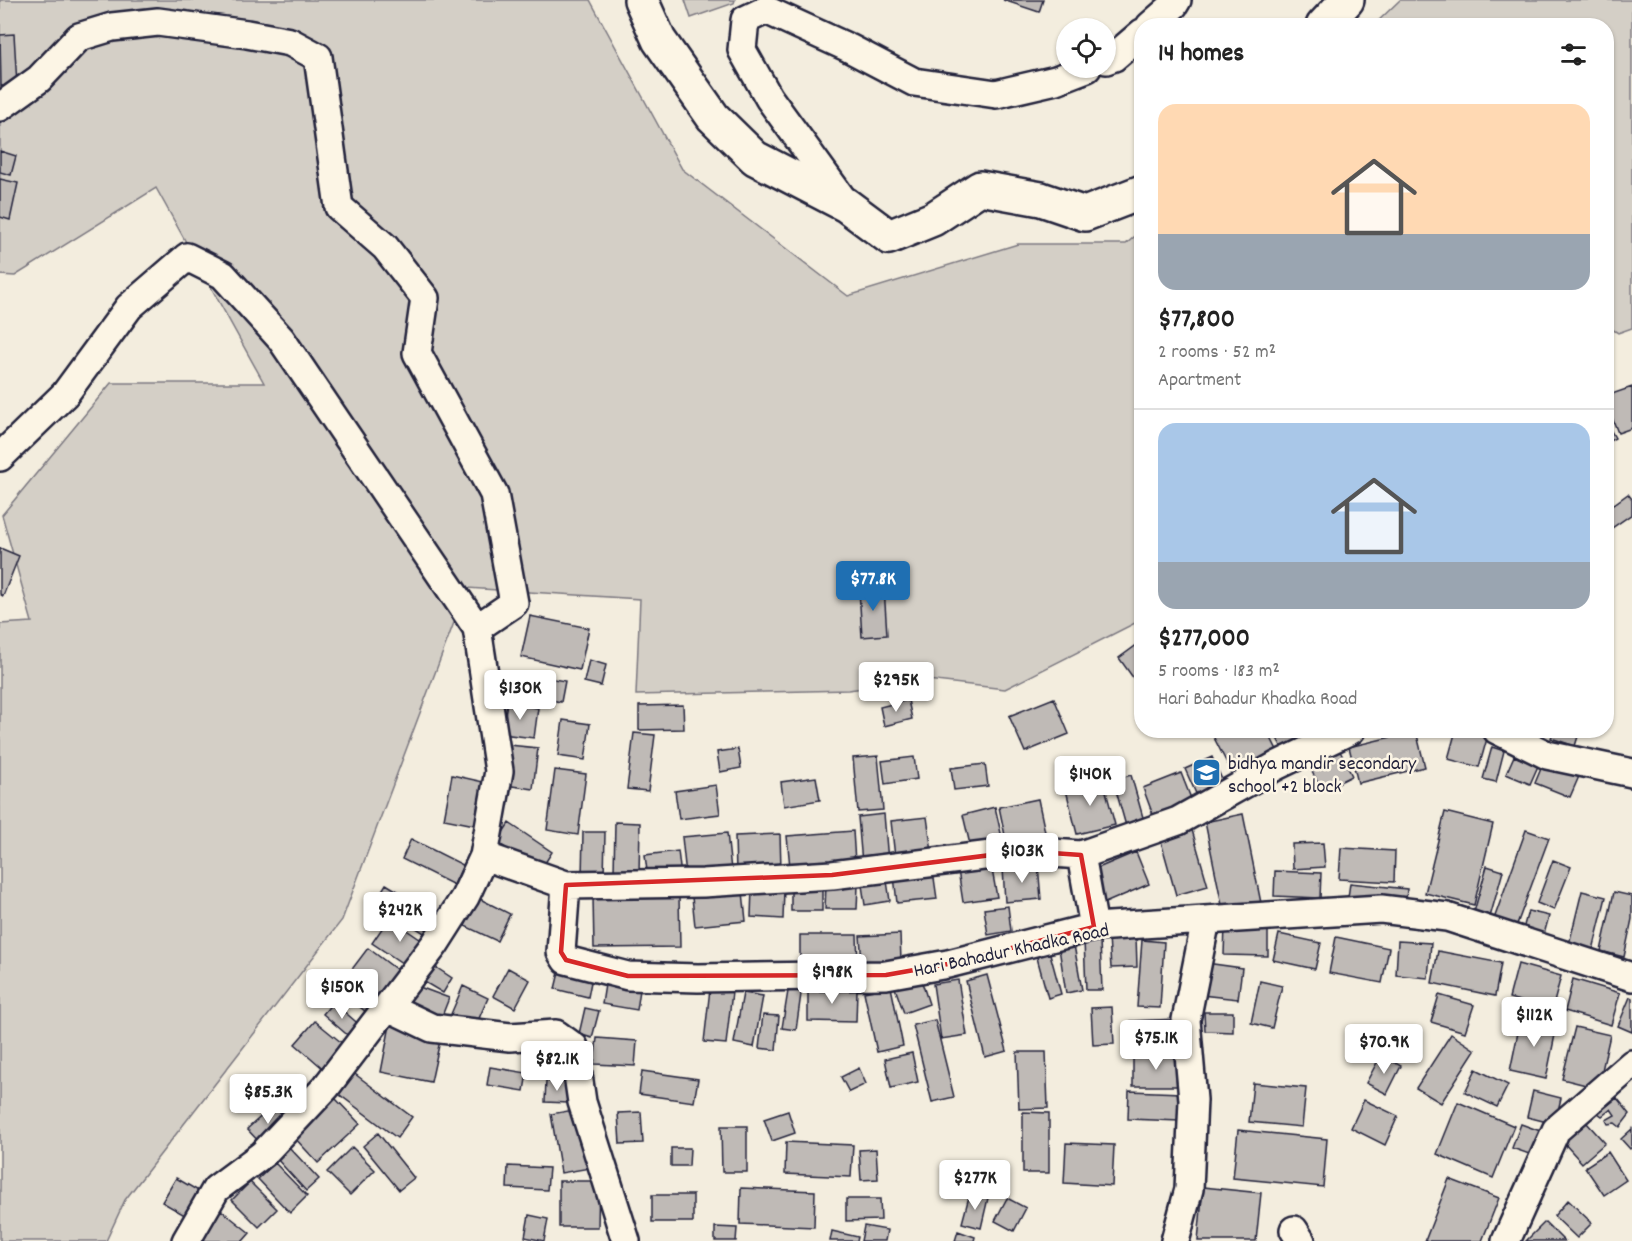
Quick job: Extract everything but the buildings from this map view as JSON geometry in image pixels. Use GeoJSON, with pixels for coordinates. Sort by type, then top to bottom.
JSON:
{"type":"FeatureCollection","features":[{"type":"Feature","properties":{"kind":"main road"},"geometry":{"type":"LineString","coordinates":[[641,0],[659,40],[712,117],[755,158],[846,205],[889,237],[933,219],[980,188],[1041,199],[1085,214],[1134,195]]}},
{"type":"Feature","properties":{"kind":"main road"},"geometry":{"type":"LineString","coordinates":[[1330,18],[1347,0]]}},
{"type":"Feature","properties":{"kind":"street"},"geometry":{"type":"LineString","coordinates":[[1159,18],[1177,0]]}},
{"type":"Feature","properties":{"kind":"street"},"geometry":{"type":"LineString","coordinates":[[846,205],[769,98],[742,51],[745,20],[766,10],[849,48],[914,82],[996,94],[1061,78]]}},
{"type":"Feature","properties":{"kind":"street"},"geometry":{"type":"LineString","coordinates":[[0,107],[39,78],[79,37],[112,27],[158,22],[248,34],[290,42],[318,57],[339,207],[385,247],[425,298],[417,353],[494,494],[514,603],[477,628]]}},
{"type":"Feature","properties":{"kind":"street"},"geometry":{"type":"LineString","coordinates":[[1116,55],[1134,40]]}},
{"type":"Feature","properties":{"kind":"street"},"geometry":{"type":"LineString","coordinates":[[0,457],[65,394],[129,308],[187,257],[223,275],[281,339],[477,628],[499,771],[484,856],[459,907],[435,944],[388,1007],[326,1087],[263,1154],[216,1189],[186,1241]]}},
{"type":"Feature","properties":{"kind":"street"},"geometry":{"type":"LineString","coordinates":[[484,856],[566,885],[703,883],[820,876],[1023,851],[1081,855],[1178,821],[1278,765],[1334,738]]}},
{"type":"Feature","properties":{"kind":"street"},"geometry":{"type":"LineString","coordinates":[[1513,738],[1547,755],[1632,773]]}},
{"type":"Feature","properties":{"kind":"street"},"geometry":{"type":"LineString","coordinates":[[1081,855],[1094,927]]}},
{"type":"Feature","properties":{"kind":"street","name":"Hari Bahadur Khadka Road"},"geometry":{"type":"LineString","coordinates":[[566,885],[562,957],[628,976],[698,978],[886,975],[948,964],[1094,927],[1381,909],[1448,917],[1632,977]]}},
{"type":"Feature","properties":{"kind":"street"},"geometry":{"type":"LineString","coordinates":[[1175,1241],[1189,1189],[1193,1100],[1186,1020],[1206,920]]}},
{"type":"Feature","properties":{"kind":"street"},"geometry":{"type":"LineString","coordinates":[[388,1007],[432,1028],[510,1037],[556,1034],[574,1047],[582,1102],[626,1241]]}},
{"type":"Feature","properties":{"kind":"street"},"geometry":{"type":"LineString","coordinates":[[1506,1241],[1556,1130],[1632,1064]]}},
{"type":"Feature","properties":{"kind":"highlighted area"},"geometry":{"type":"Polygon","coordinates":[[[1023,851],[1081,855],[1094,927],[948,964],[886,975],[628,976],[566,960],[561,952],[566,885],[832,875],[1023,851]]]}},
{"type":"Feature","properties":{"kind":"shaded area"},"geometry":{"type":"Polygon","coordinates":[[[0,0],[590,0],[682,169],[848,296],[1018,244],[1126,244],[1134,237],[1134,624],[1005,689],[927,680],[848,690],[636,695],[640,599],[467,588],[342,920],[125,1200],[106,1241],[0,1241],[0,624],[32,622],[2,515],[111,383],[264,383],[156,188],[15,276],[0,275],[0,0]]]}},
{"type":"Feature","properties":{"kind":"shaded area"},"geometry":{"type":"Polygon","coordinates":[[[685,0],[735,0],[734,3],[691,18],[685,0]]]}},
{"type":"Feature","properties":{"kind":"shaded area"},"geometry":{"type":"Polygon","coordinates":[[[1400,0],[1632,0],[1632,328],[1618,333],[1614,330],[1614,18],[1381,18],[1400,0]]]}},
{"type":"Feature","properties":{"kind":"place","name":"bidhya mandir secondary school +2 block"},"geometry":{"type":"Point","coordinates":[1207,773]}}]}
